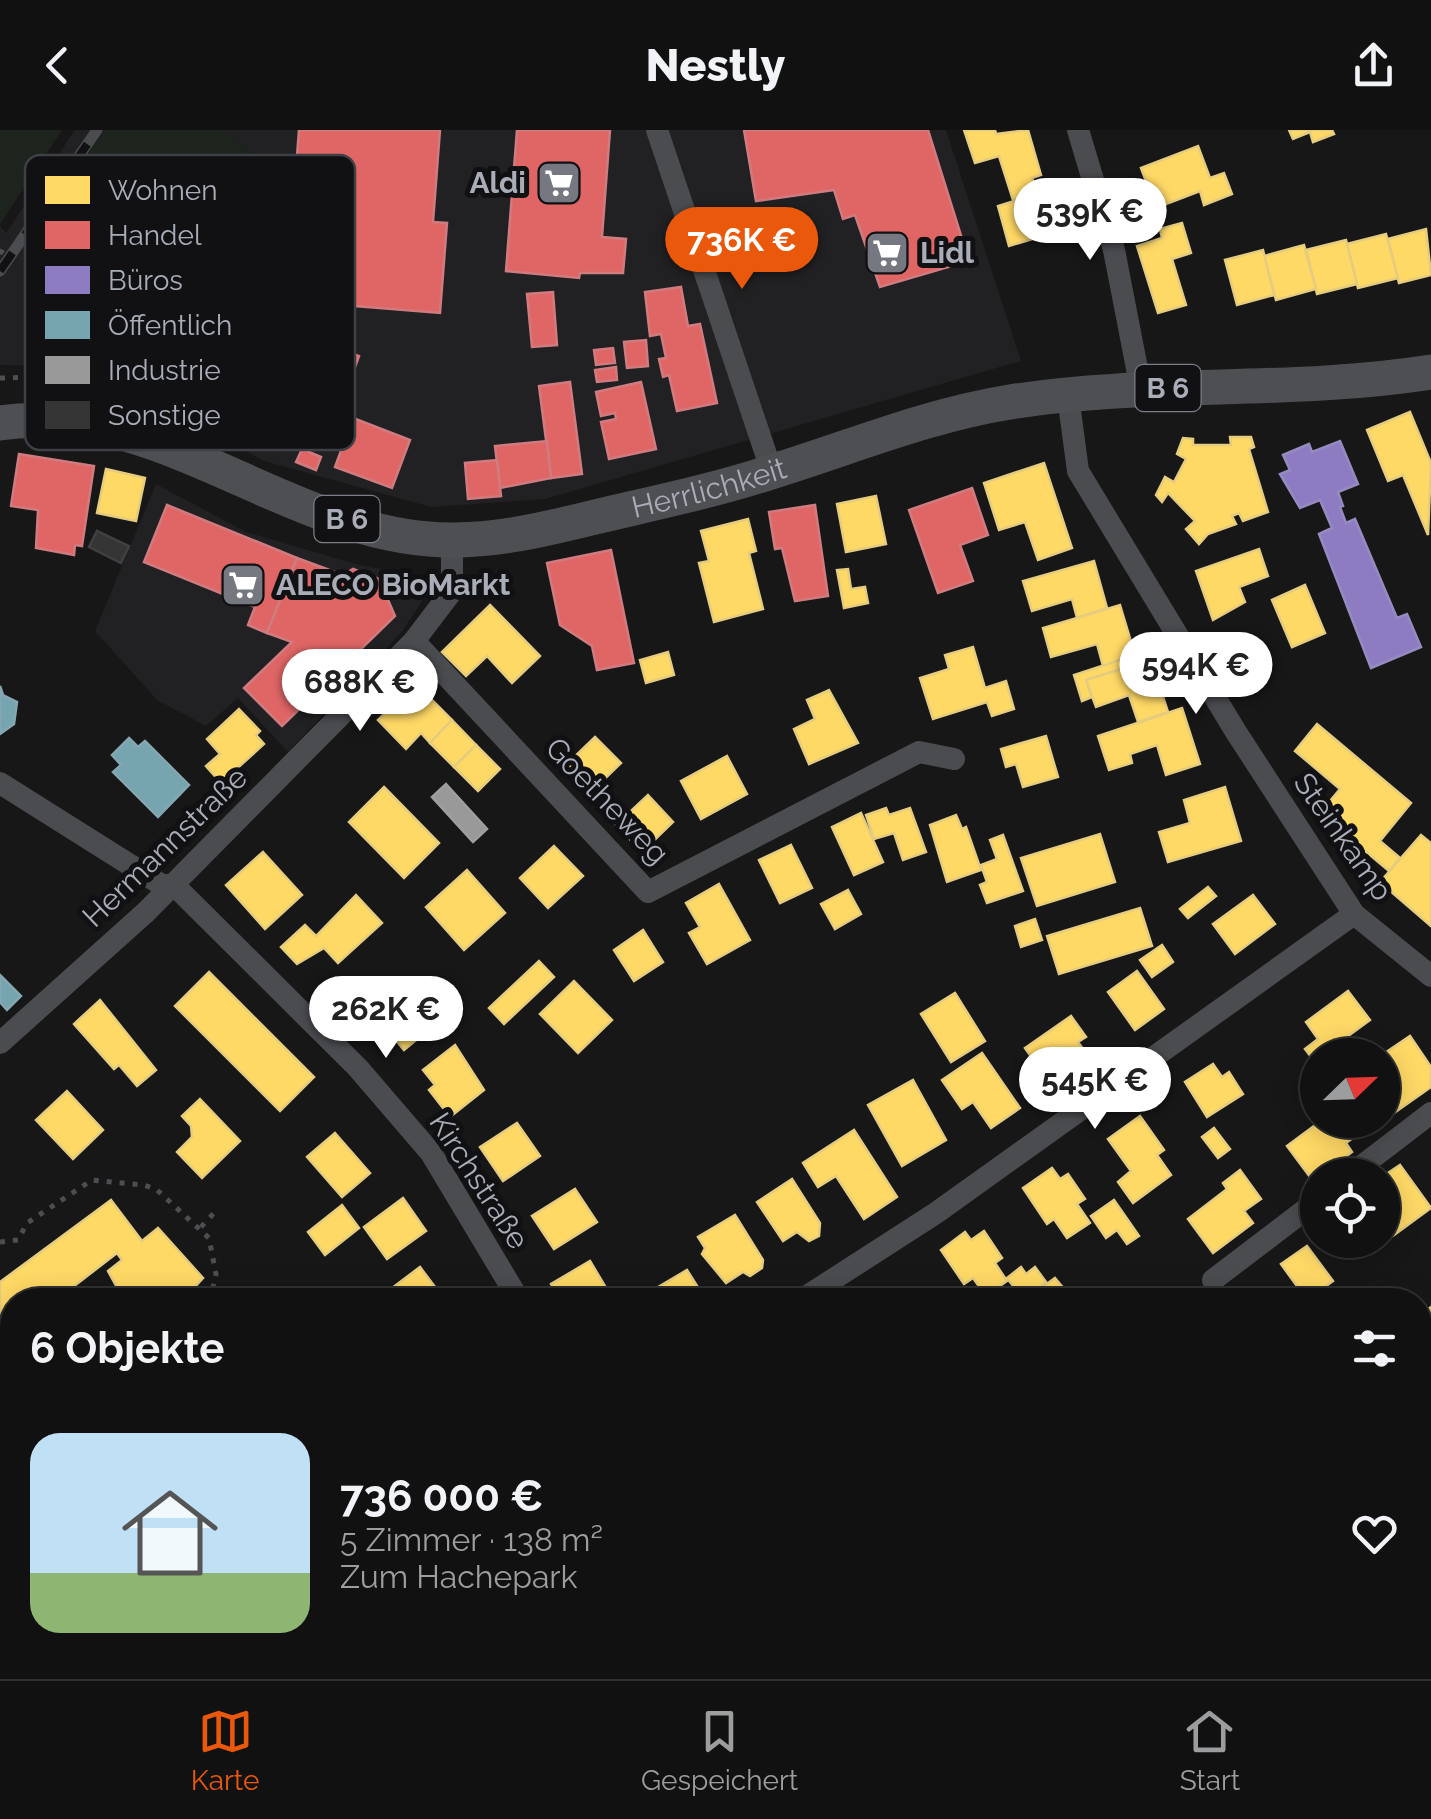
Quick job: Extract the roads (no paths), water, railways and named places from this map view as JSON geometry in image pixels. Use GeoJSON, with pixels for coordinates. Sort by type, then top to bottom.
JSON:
{"type":"FeatureCollection","features":[{"type":"Feature","properties":{"kind":"main road","name":"Herrlichkeit"},"geometry":{"type":"LineString","coordinates":[[172,450],[342,517],[396,534],[452,540],[510,536],[772,472],[888,434],[1008,402],[1141,389],[1431,372]]}},
{"type":"Feature","properties":{"kind":"main road","name":"Herrlichkeit"},"geometry":{"type":"LineString","coordinates":[[0,423],[25,422]]}},
{"type":"Feature","properties":{"kind":"street"},"geometry":{"type":"LineString","coordinates":[[657,130],[772,472]]}},
{"type":"Feature","properties":{"kind":"street"},"geometry":{"type":"LineString","coordinates":[[1078,130],[1114,250],[1141,389]]}},
{"type":"Feature","properties":{"kind":"street","name":"Steinkamp"},"geometry":{"type":"LineString","coordinates":[[1068,396],[1078,471],[1236,732],[1354,914],[1431,976]]}},
{"type":"Feature","properties":{"kind":"street","name":"Hermannstraße"},"geometry":{"type":"LineString","coordinates":[[0,1043],[174,884],[414,641],[452,591],[452,540]]}},
{"type":"Feature","properties":{"kind":"street","name":"Goetheweg"},"geometry":{"type":"LineString","coordinates":[[414,641],[648,892],[919,752],[954,759]]}},
{"type":"Feature","properties":{"kind":"street"},"geometry":{"type":"LineString","coordinates":[[0,783],[162,885],[174,884]]}},
{"type":"Feature","properties":{"kind":"street","name":"Kirchstraße"},"geometry":{"type":"LineString","coordinates":[[174,884],[358,1068],[431,1153],[512,1288]]}},
{"type":"Feature","properties":{"kind":"street"},"geometry":{"type":"LineString","coordinates":[[820,1288],[936,1213],[1354,914]]}},
{"type":"Feature","properties":{"kind":"street"},"geometry":{"type":"LineString","coordinates":[[1372,1158],[1431,1113]]}},
{"type":"Feature","properties":{"kind":"street"},"geometry":{"type":"LineString","coordinates":[[1213,1280],[1300,1214]]}},
{"type":"Feature","properties":{"kind":"railway"},"geometry":{"type":"LineString","coordinates":[[80,155],[97,130]]}},
{"type":"Feature","properties":{"kind":"railway"},"geometry":{"type":"LineString","coordinates":[[0,271],[25,235]]}},
{"type":"Feature","properties":{"kind":"place","name":"Aldi"},"geometry":{"type":"Point","coordinates":[559,183]}},
{"type":"Feature","properties":{"kind":"place","name":"Lidl"},"geometry":{"type":"Point","coordinates":[887,253]}},
{"type":"Feature","properties":{"kind":"place","name":"ALECO BioMarkt"},"geometry":{"type":"Point","coordinates":[243,585]}}]}
